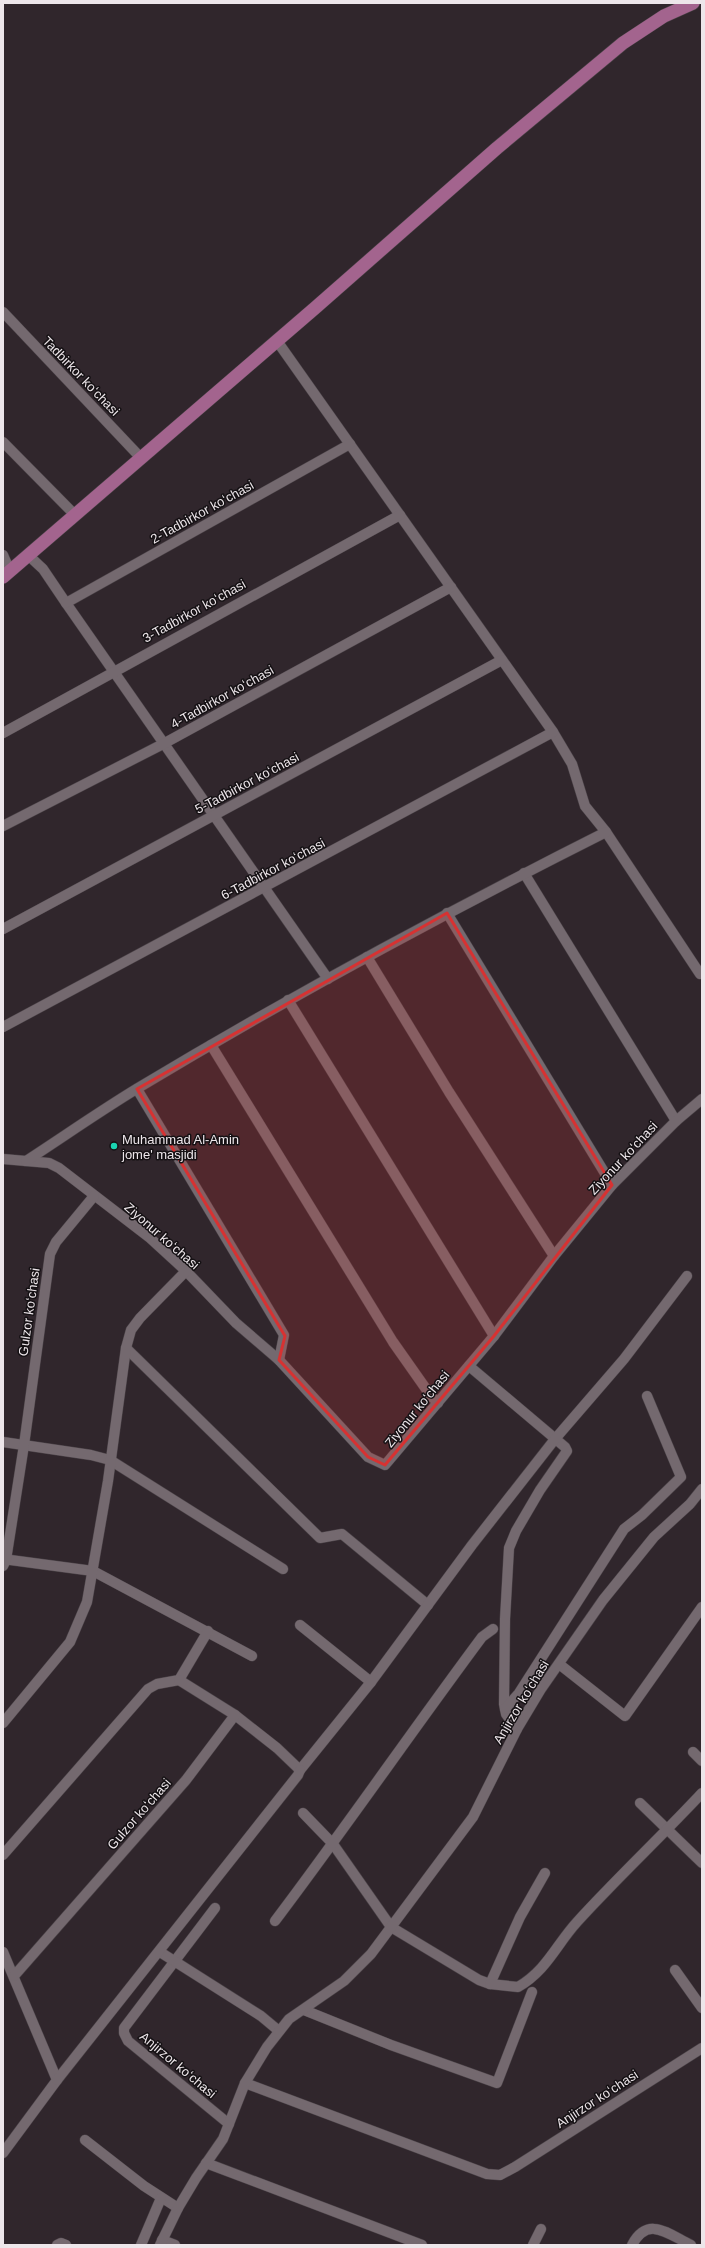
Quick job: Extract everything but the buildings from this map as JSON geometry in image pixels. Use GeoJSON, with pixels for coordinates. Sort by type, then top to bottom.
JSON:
{"type":"FeatureCollection","features":[{"type":"Feature","properties":{"kind":"main road"},"geometry":{"type":"LineString","coordinates":[[6,574],[277,341],[497,148],[617,48],[664,16],[692,3]]}},
{"type":"Feature","properties":{"kind":"street","name":"Tadbirkor koʻchasi"},"geometry":{"type":"LineString","coordinates":[[3,312],[141,458]]}},
{"type":"Feature","properties":{"kind":"street"},"geometry":{"type":"LineString","coordinates":[[277,341],[553,732],[572,764],[585,806],[606,832],[700,974]]}},
{"type":"Feature","properties":{"kind":"street"},"geometry":{"type":"LineString","coordinates":[[3,442],[75,515]]}},
{"type":"Feature","properties":{"kind":"street","name":"2-Tadbirkor koʻchasi"},"geometry":{"type":"LineString","coordinates":[[66,603],[350,444]]}},
{"type":"Feature","properties":{"kind":"street","name":"3-Tadbirkor koʻchasi"},"geometry":{"type":"LineString","coordinates":[[3,733],[113,671],[400,515]]}},
{"type":"Feature","properties":{"kind":"street"},"geometry":{"type":"LineString","coordinates":[[3,555],[6,574]]}},
{"type":"Feature","properties":{"kind":"street"},"geometry":{"type":"LineString","coordinates":[[28,555],[43,569],[328,979]]}},
{"type":"Feature","properties":{"kind":"street","name":"4-Tadbirkor koʻchasi"},"geometry":{"type":"LineString","coordinates":[[3,826],[164,744],[451,587]]}},
{"type":"Feature","properties":{"kind":"street","name":"5-Tadbirkor koʻchasi"},"geometry":{"type":"LineString","coordinates":[[3,929],[502,660]]}},
{"type":"Feature","properties":{"kind":"street","name":"6-Tadbirkor koʻchasi"},"geometry":{"type":"LineString","coordinates":[[3,1027],[265,888],[553,732]]}},
{"type":"Feature","properties":{"kind":"street"},"geometry":{"type":"LineString","coordinates":[[26,1161],[137,1089],[288,1000],[446,913],[606,832]]}},
{"type":"Feature","properties":{"kind":"street"},"geometry":{"type":"LineString","coordinates":[[524,873],[676,1122]]}},
{"type":"Feature","properties":{"kind":"street"},"geometry":{"type":"LineString","coordinates":[[446,913],[612,1185]]}},
{"type":"Feature","properties":{"kind":"street"},"geometry":{"type":"LineString","coordinates":[[367,957],[449,1092],[554,1256]]}},
{"type":"Feature","properties":{"kind":"street"},"geometry":{"type":"LineString","coordinates":[[288,1000],[494,1336]]}},
{"type":"Feature","properties":{"kind":"street"},"geometry":{"type":"LineString","coordinates":[[212,1045],[393,1342],[431,1396],[438,1403]]}},
{"type":"Feature","properties":{"kind":"street"},"geometry":{"type":"LineString","coordinates":[[137,1089],[284,1335],[280,1360]]}},
{"type":"Feature","properties":{"kind":"street","name":"Ziyonur koʻchasi"},"geometry":{"type":"LineString","coordinates":[[3,1159],[49,1163],[59,1168],[150,1238],[186,1271],[236,1323],[280,1360],[368,1457],[385,1465],[494,1336],[554,1256],[612,1185],[676,1122],[702,1099]]}},
{"type":"Feature","properties":{"kind":"street","name":"Gulzor koʻchasi"},"geometry":{"type":"LineString","coordinates":[[94,1196],[56,1242],[50,1254],[24,1445],[4,1562],[93,1571],[208,1631],[252,1656]]}},
{"type":"Feature","properties":{"kind":"street"},"geometry":{"type":"LineString","coordinates":[[3,1723],[70,1642],[87,1602],[93,1571],[126,1348],[131,1330],[140,1318],[186,1271]]}},
{"type":"Feature","properties":{"kind":"street"},"geometry":{"type":"LineString","coordinates":[[3,2153],[57,2080],[160,1952],[298,1775],[300,1770],[371,1682],[472,1545],[555,1439],[624,1359],[687,1276]]}},
{"type":"Feature","properties":{"kind":"street"},"geometry":{"type":"LineString","coordinates":[[126,1348],[320,1538],[342,1534],[428,1605]]}},
{"type":"Feature","properties":{"kind":"street"},"geometry":{"type":"LineString","coordinates":[[469,1366],[565,1447],[567,1451],[540,1490],[516,1531],[510,1548],[505,1619],[503,1688],[505,1709],[509,1719],[517,1729]]}},
{"type":"Feature","properties":{"kind":"street"},"geometry":{"type":"LineString","coordinates":[[505,1709],[519,1693],[624,1529],[642,1516],[681,1478],[647,1396]]}},
{"type":"Feature","properties":{"kind":"street"},"geometry":{"type":"LineString","coordinates":[[3,1442],[91,1455],[110,1460],[283,1569]]}},
{"type":"Feature","properties":{"kind":"street","name":"Anjirzor koʻchasi"},"geometry":{"type":"LineString","coordinates":[[175,2245],[161,2242],[178,2208],[206,2162],[223,2139],[245,2083],[279,2031],[289,2019],[344,1981],[371,1954],[473,1818],[517,1729],[559,1664],[631,1564],[654,1537],[690,1504],[702,1489]]}},
{"type":"Feature","properties":{"kind":"street"},"geometry":{"type":"LineString","coordinates":[[559,1664],[625,1716],[702,1607]]}},
{"type":"Feature","properties":{"kind":"street"},"geometry":{"type":"LineString","coordinates":[[300,1625],[371,1682]]}},
{"type":"Feature","properties":{"kind":"street"},"geometry":{"type":"LineString","coordinates":[[275,1920],[333,1844],[378,1778],[482,1637],[493,1629]]}},
{"type":"Feature","properties":{"kind":"street"},"geometry":{"type":"LineString","coordinates":[[179,1680],[208,1631]]}},
{"type":"Feature","properties":{"kind":"street"},"geometry":{"type":"LineString","coordinates":[[3,1855],[148,1689],[157,1684],[179,1680],[235,1715],[277,1748],[300,1770]]}},
{"type":"Feature","properties":{"kind":"street","name":"Gulzor koʻchasi"},"geometry":{"type":"LineString","coordinates":[[14,1976],[186,1780],[235,1715]]}},
{"type":"Feature","properties":{"kind":"street"},"geometry":{"type":"LineString","coordinates":[[694,1752],[702,1761]]}},
{"type":"Feature","properties":{"kind":"street"},"geometry":{"type":"LineString","coordinates":[[303,1813],[333,1844],[391,1927],[479,1980],[490,1984],[513,1988],[523,1984],[553,1955],[576,1922],[702,1793]]}},
{"type":"Feature","properties":{"kind":"street"},"geometry":{"type":"LineString","coordinates":[[640,1803],[702,1863]]}},
{"type":"Feature","properties":{"kind":"street"},"geometry":{"type":"LineString","coordinates":[[490,1984],[520,1917],[545,1873]]}},
{"type":"Feature","properties":{"kind":"street","name":"Anjirzor koʻchasi"},"geometry":{"type":"LineString","coordinates":[[215,1908],[124,2028],[125,2037],[229,2124]]}},
{"type":"Feature","properties":{"kind":"street"},"geometry":{"type":"LineString","coordinates":[[3,1952],[57,2080]]}},
{"type":"Feature","properties":{"kind":"street"},"geometry":{"type":"LineString","coordinates":[[160,1952],[173,1963],[260,2016],[279,2031]]}},
{"type":"Feature","properties":{"kind":"street"},"geometry":{"type":"LineString","coordinates":[[675,1970],[702,2008]]}},
{"type":"Feature","properties":{"kind":"street"},"geometry":{"type":"LineString","coordinates":[[304,2010],[391,2045],[497,2084],[532,1992]]}},
{"type":"Feature","properties":{"kind":"street","name":"Anjirzor koʻchasi"},"geometry":{"type":"LineString","coordinates":[[245,2083],[487,2174],[500,2175],[507,2173],[702,2048]]}},
{"type":"Feature","properties":{"kind":"street"},"geometry":{"type":"LineString","coordinates":[[85,2140],[161,2198],[178,2208]]}},
{"type":"Feature","properties":{"kind":"street"},"geometry":{"type":"LineString","coordinates":[[206,2162],[422,2245]]}},
{"type":"Feature","properties":{"kind":"street"},"geometry":{"type":"LineString","coordinates":[[141,2245],[161,2198]]}},
{"type":"Feature","properties":{"kind":"street"},"geometry":{"type":"LineString","coordinates":[[632,2245],[637,2235],[647,2228],[658,2229],[691,2245]]}},
{"type":"Feature","properties":{"kind":"street"},"geometry":{"type":"LineString","coordinates":[[533,2245],[541,2229]]}},
{"type":"Feature","properties":{"kind":"street"},"geometry":{"type":"LineString","coordinates":[[57,2245],[61,2243],[66,2245]]}},
{"type":"Feature","properties":{"kind":"highlighted area"},"geometry":{"type":"Polygon","coordinates":[[[447,913],[612,1185],[494,1336],[385,1465],[368,1457],[279,1360],[285,1336],[137,1089],[447,913]]]}},
{"type":"Feature","properties":{"kind":"place","name":"Muhammad Al-Amin jome' masjidi"},"geometry":{"type":"Point","coordinates":[114,1146]}}]}
